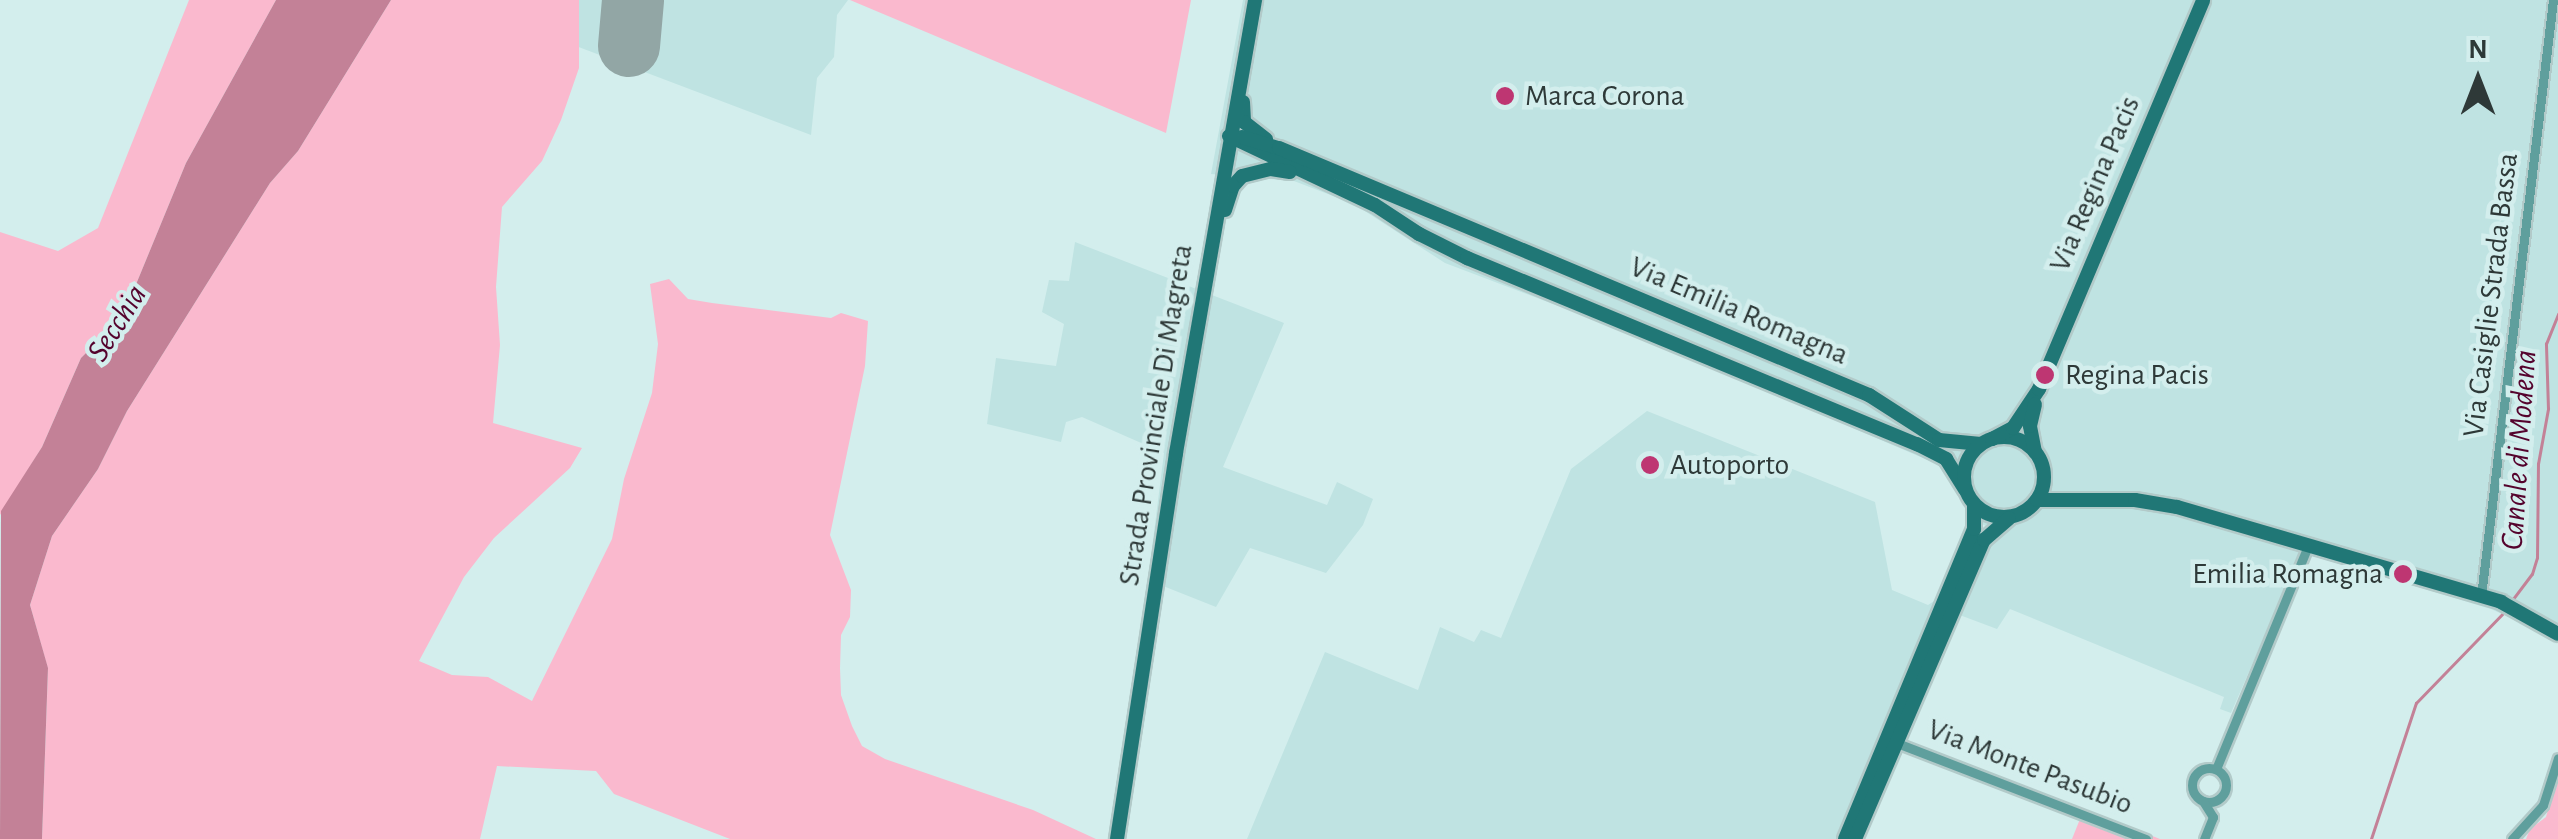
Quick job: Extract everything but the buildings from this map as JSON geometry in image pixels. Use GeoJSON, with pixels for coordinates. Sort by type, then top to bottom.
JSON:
{"type":"FeatureCollection","features":[{"type":"Feature","properties":{"kind":"street","name":"Strada Provinciale Di Magreta"},"geometry":{"type":"LineString","coordinates":[[1117,839],[1207,267],[1254,0]]}},
{"type":"Feature","properties":{"kind":"street","name":"Via Regina Pacis"},"geometry":{"type":"LineString","coordinates":[[1986,441],[2020,422],[2039,390],[2203,0]]}},
{"type":"Feature","properties":{"kind":"street","name":"Via Casiglie Strada Bassa"},"geometry":{"type":"LineString","coordinates":[[2481,596],[2553,0]]}},
{"type":"Feature","properties":{"kind":"street"},"geometry":{"type":"LineString","coordinates":[[1248,31],[1254,40],[1242,118],[1248,127],[1279,148]]}},
{"type":"Feature","properties":{"kind":"street","name":"Via Emilia Romagna"},"geometry":{"type":"LineString","coordinates":[[1230,136],[1279,148],[1870,395],[1939,440],[2015,439],[2035,452]]}},
{"type":"Feature","properties":{"kind":"street","name":"Via Emilia Romagna"},"geometry":{"type":"LineString","coordinates":[[1230,136],[1302,174],[1375,205],[1418,234],[1467,258],[1917,444],[1946,460],[1974,505]]}},
{"type":"Feature","properties":{"kind":"street"},"geometry":{"type":"LineString","coordinates":[[1207,267],[1217,250],[1227,198],[1242,176],[1271,169],[1302,174]]}},
{"type":"Feature","properties":{"kind":"street"},"geometry":{"type":"LineString","coordinates":[[1467,258],[1460,241],[1472,229]]}},
{"type":"Feature","properties":{"kind":"street","name":"Via Regina Pacis"},"geometry":{"type":"LineString","coordinates":[[2035,452],[2030,426],[2039,390]]}},
{"type":"Feature","properties":{"kind":"street"},"geometry":{"type":"LineString","coordinates":[[1965,490],[1965,464],[1986,441]]}},
{"type":"Feature","properties":{"kind":"street"},"geometry":{"type":"LineString","coordinates":[[2035,452],[2044,474],[2077,497]]}},
{"type":"Feature","properties":{"kind":"street"},"geometry":{"type":"LineString","coordinates":[[2037,500],[2044,474]]}},
{"type":"Feature","properties":{"kind":"street"},"geometry":{"type":"LineString","coordinates":[[1855,839],[1984,540],[2008,518],[2037,500],[2077,497],[2177,507],[2501,602],[2558,634]]}},
{"type":"Feature","properties":{"kind":"street"},"geometry":{"type":"LineString","coordinates":[[1974,505],[1990,516],[2008,518]]}},
{"type":"Feature","properties":{"kind":"street"},"geometry":{"type":"LineString","coordinates":[[1845,839],[1974,529],[1974,505]]}},
{"type":"Feature","properties":{"kind":"street"},"geometry":{"type":"LineString","coordinates":[[2216,770],[2308,546]]}},
{"type":"Feature","properties":{"kind":"street","name":"Via Monte Pasubio"},"geometry":{"type":"LineString","coordinates":[[1897,742],[2146,839]]}},
{"type":"Feature","properties":{"kind":"street"},"geometry":{"type":"LineString","coordinates":[[2512,839],[2543,806],[2558,758]]}},
{"type":"Feature","properties":{"kind":"street"},"geometry":{"type":"LineString","coordinates":[[2203,801],[2214,801],[2224,794],[2224,777],[2216,770],[2206,768],[2194,778],[2194,793],[2212,817],[2204,839]]}},
{"type":"Feature","properties":{"kind":"shaded area"},"geometry":{"type":"Polygon","coordinates":[[[189,0],[276,0],[186,163],[123,316],[81,358],[42,447],[0,515],[0,232],[58,251],[98,228],[189,0]]]}},
{"type":"Feature","properties":{"kind":"shaded area"},"geometry":{"type":"Polygon","coordinates":[[[391,0],[579,0],[579,68],[561,120],[542,161],[502,207],[496,287],[500,345],[493,423],[582,448],[570,468],[494,538],[464,577],[419,661],[452,675],[488,677],[532,701],[612,539],[624,479],[652,393],[658,344],[650,284],[669,279],[688,299],[712,303],[831,318],[841,313],[868,321],[865,366],[830,535],[851,590],[850,617],[841,635],[840,668],[841,695],[852,726],[862,746],[885,759],[1033,810],[1096,839],[730,839],[614,794],[596,771],[497,766],[480,839],[42,839],[48,669],[30,605],[52,536],[98,469],[127,411],[270,183],[298,151],[391,0]]]}},
{"type":"Feature","properties":{"kind":"shaded area"},"geometry":{"type":"Polygon","coordinates":[[[579,0],[848,0],[837,15],[834,57],[817,78],[811,135],[576,46],[579,0]]]}},
{"type":"Feature","properties":{"kind":"shaded area"},"geometry":{"type":"Polygon","coordinates":[[[850,0],[1191,0],[1166,133],[850,0]]]}},
{"type":"Feature","properties":{"kind":"shaded area"},"geometry":{"type":"Polygon","coordinates":[[[1243,0],[2558,0],[2558,640],[2491,609],[2301,552],[2231,713],[2220,709],[2224,697],[2010,609],[1997,629],[1957,614],[1994,530],[1974,520],[1953,481],[1937,464],[1638,336],[1445,263],[1354,204],[1294,181],[1211,174],[1243,0]]]}},
{"type":"Feature","properties":{"kind":"shaded area"},"geometry":{"type":"Polygon","coordinates":[[[1075,242],[1284,323],[1223,467],[1327,505],[1337,482],[1373,499],[1363,525],[1326,573],[1250,548],[1216,607],[1148,580],[1164,453],[1082,417],[1066,422],[1061,442],[987,424],[996,358],[1056,366],[1064,324],[1042,312],[1049,280],[1069,281],[1075,242]]]}},
{"type":"Feature","properties":{"kind":"shaded area"},"geometry":{"type":"Polygon","coordinates":[[[1647,411],[1875,502],[1892,590],[1928,605],[1942,596],[1842,839],[1247,839],[1325,652],[1418,690],[1440,627],[1474,642],[1481,630],[1501,638],[1571,469],[1647,411]]]}},
{"type":"Feature","properties":{"kind":"shaded area"},"geometry":{"type":"Polygon","coordinates":[[[2558,772],[2558,839],[2526,839],[2530,829],[2546,817],[2558,772]]]}},
{"type":"Feature","properties":{"kind":"shaded area"},"geometry":{"type":"Polygon","coordinates":[[[2084,809],[2160,839],[2072,839],[2084,809]]]}},
{"type":"Feature","properties":{"kind":"water","name":"Secchia"},"geometry":{"type":"Polygon","coordinates":[[[276,0],[391,0],[298,151],[270,183],[127,411],[98,469],[52,536],[30,605],[48,668],[42,839],[0,839],[1,511],[42,447],[81,358],[123,316],[186,163],[276,0]]]}},
{"type":"Feature","properties":{"kind":"waterway","name":"Canale di Modena"},"geometry":{"type":"LineString","coordinates":[[2510,603],[2532,574],[2537,558],[2538,464],[2548,409],[2546,344],[2558,314]]}},
{"type":"Feature","properties":{"kind":"waterway","name":"Canale di Modena"},"geometry":{"type":"LineString","coordinates":[[2371,839],[2416,703],[2506,610]]}},
{"type":"Feature","properties":{"kind":"runway"},"geometry":{"type":"LineString","coordinates":[[629,46],[633,0]]}},
{"type":"Feature","properties":{"kind":"place","name":"Marca Corona"},"geometry":{"type":"Point","coordinates":[1505,96]}},
{"type":"Feature","properties":{"kind":"place","name":"Regina Pacis"},"geometry":{"type":"Point","coordinates":[2045,375]}},
{"type":"Feature","properties":{"kind":"place","name":"Autoporto"},"geometry":{"type":"Point","coordinates":[1650,465]}},
{"type":"Feature","properties":{"kind":"place","name":"Emilia Romagna"},"geometry":{"type":"Point","coordinates":[2403,574]}}]}
